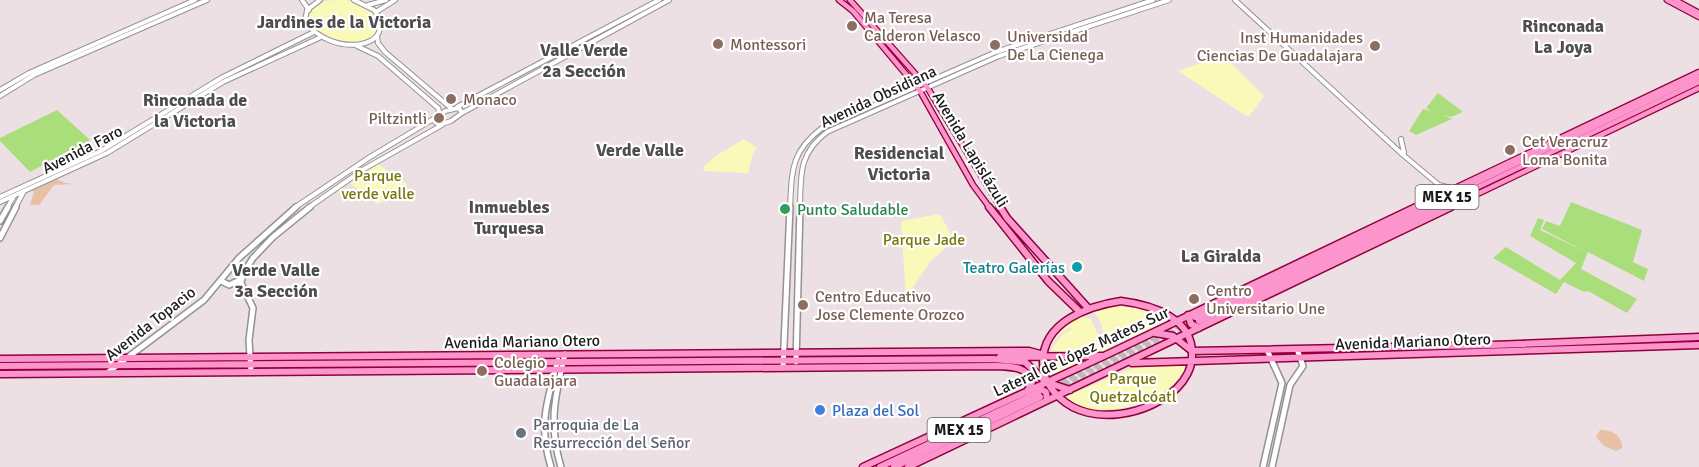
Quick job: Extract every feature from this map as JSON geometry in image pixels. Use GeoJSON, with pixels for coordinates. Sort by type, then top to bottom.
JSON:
{"type":"FeatureCollection","features":[{"type":"Feature","properties":{"kind":"main road","name":"Avenida Lapislázuli"},"geometry":{"type":"LineString","coordinates":[[839,0],[853,10],[918,89],[973,185],[1048,281],[1077,310]]}},
{"type":"Feature","properties":{"kind":"main road","name":"Avenida Lapislázuli"},"geometry":{"type":"LineString","coordinates":[[850,0],[925,85],[1007,218],[1086,305]]}},
{"type":"Feature","properties":{"kind":"main road"},"geometry":{"type":"LineString","coordinates":[[1667,0],[1698,14]]}},
{"type":"Feature","properties":{"kind":"main road"},"geometry":{"type":"LineString","coordinates":[[1675,0],[1698,14]]}},
{"type":"Feature","properties":{"kind":"main road","name":"Lateral de López Mateos Sur"},"geometry":{"type":"LineString","coordinates":[[908,467],[1041,394],[1046,382],[1154,333],[1699,72]]}},
{"type":"Feature","properties":{"kind":"main road","name":"Lateral de López Mateos Sur"},"geometry":{"type":"LineString","coordinates":[[863,467],[1027,392],[1056,396],[1070,390],[1187,334],[1198,322],[1351,255],[1511,175],[1687,93],[1699,82]]}},
{"type":"Feature","properties":{"kind":"main road","name":"MEX 15"},"geometry":{"type":"LineString","coordinates":[[1198,322],[1370,234],[1679,87],[1699,82]]}},
{"type":"Feature","properties":{"kind":"main road","name":"MEX 15"},"geometry":{"type":"LineString","coordinates":[[1198,322],[1440,206],[1511,175],[1699,82]]}},
{"type":"Feature","properties":{"kind":"main road"},"geometry":{"type":"LineString","coordinates":[[1660,91],[1679,87]]}},
{"type":"Feature","properties":{"kind":"main road"},"geometry":{"type":"LineString","coordinates":[[1583,138],[1600,135]]}},
{"type":"Feature","properties":{"kind":"main road"},"geometry":{"type":"LineString","coordinates":[[1542,152],[1552,143]]}},
{"type":"Feature","properties":{"kind":"main road"},"geometry":{"type":"LineString","coordinates":[[1431,216],[1440,206]]}},
{"type":"Feature","properties":{"kind":"main road"},"geometry":{"type":"LineString","coordinates":[[1370,234],[1386,221]]}},
{"type":"Feature","properties":{"kind":"main road"},"geometry":{"type":"LineString","coordinates":[[1320,263],[1351,255]]}},
{"type":"Feature","properties":{"kind":"main road"},"geometry":{"type":"LineString","coordinates":[[1129,302],[1152,307],[1177,321],[1187,334],[1192,351],[1193,360],[1187,375],[1177,387],[1153,404],[1134,412],[1116,415],[1089,413],[1070,407],[1056,396],[1046,382],[1044,355],[1053,333],[1077,310],[1086,305],[1129,302]]}},
{"type":"Feature","properties":{"kind":"main road"},"geometry":{"type":"LineString","coordinates":[[1188,315],[1191,324],[1198,322]]}},
{"type":"Feature","properties":{"kind":"main road"},"geometry":{"type":"LineString","coordinates":[[1154,333],[1178,338],[1192,351]]}},
{"type":"Feature","properties":{"kind":"main road","name":"Avenida Mariano Otero"},"geometry":{"type":"LineString","coordinates":[[1192,351],[1504,345],[1699,337]]}},
{"type":"Feature","properties":{"kind":"main road","name":"Avenida Mariano Otero"},"geometry":{"type":"LineString","coordinates":[[1127,363],[1699,345]]}},
{"type":"Feature","properties":{"kind":"main road","name":"Avenida Mariano Otero"},"geometry":{"type":"LineString","coordinates":[[0,374],[107,373],[251,365],[562,354],[784,352],[796,356],[861,359],[925,358],[1029,351],[1044,355]]}},
{"type":"Feature","properties":{"kind":"main road"},"geometry":{"type":"LineString","coordinates":[[844,352],[861,359]]}},
{"type":"Feature","properties":{"kind":"main road","name":"Avenida Mariano Otero"},"geometry":{"type":"LineString","coordinates":[[0,366],[784,360],[796,356],[844,352],[959,355],[1016,361],[1029,364],[1046,382],[1070,390]]}},
{"type":"Feature","properties":{"kind":"main road"},"geometry":{"type":"LineString","coordinates":[[652,354],[659,361]]}},
{"type":"Feature","properties":{"kind":"main road"},"geometry":{"type":"LineString","coordinates":[[514,362],[532,355]]}},
{"type":"Feature","properties":{"kind":"main road"},"geometry":{"type":"LineString","coordinates":[[949,366],[959,355]]}},
{"type":"Feature","properties":{"kind":"main road","name":"Avenida Mariano Otero"},"geometry":{"type":"LineString","coordinates":[[993,359],[1004,356],[1106,355]]}},
{"type":"Feature","properties":{"kind":"main road","name":"Avenida Mariano Otero"},"geometry":{"type":"LineString","coordinates":[[0,360],[125,359],[251,365],[558,370],[997,366]]}},
{"type":"Feature","properties":{"kind":"main road"},"geometry":{"type":"LineString","coordinates":[[997,366],[1016,361]]}},
{"type":"Feature","properties":{"kind":"main road"},"geometry":{"type":"LineString","coordinates":[[997,366],[1017,367],[1028,372],[1032,382],[1027,392]]}},
{"type":"Feature","properties":{"kind":"main road","name":"MEX 15"},"geometry":{"type":"LineString","coordinates":[[880,467],[1041,394]]}},
{"type":"Feature","properties":{"kind":"main road","name":"MEX 15"},"geometry":{"type":"LineString","coordinates":[[894,467],[1041,394]]}},
{"type":"Feature","properties":{"kind":"street"},"geometry":{"type":"LineString","coordinates":[[0,90],[28,72],[195,0]]}},
{"type":"Feature","properties":{"kind":"street"},"geometry":{"type":"LineString","coordinates":[[0,96],[34,75],[207,0]]}},
{"type":"Feature","properties":{"kind":"street"},"geometry":{"type":"LineString","coordinates":[[302,0],[309,10]]}},
{"type":"Feature","properties":{"kind":"street"},"geometry":{"type":"LineString","coordinates":[[320,0],[309,10],[307,22],[312,33],[319,38],[336,44],[354,45],[367,43],[377,36]]}},
{"type":"Feature","properties":{"kind":"street"},"geometry":{"type":"LineString","coordinates":[[354,0],[367,5],[376,12],[380,24],[378,43],[385,52],[462,113]]}},
{"type":"Feature","properties":{"kind":"street"},"geometry":{"type":"LineString","coordinates":[[367,5],[386,0]]}},
{"type":"Feature","properties":{"kind":"street"},"geometry":{"type":"LineString","coordinates":[[376,12],[395,0]]}},
{"type":"Feature","properties":{"kind":"street"},"geometry":{"type":"LineString","coordinates":[[454,108],[658,0]]}},
{"type":"Feature","properties":{"kind":"street"},"geometry":{"type":"LineString","coordinates":[[251,365],[249,334],[252,307],[243,289],[242,279],[248,264],[265,245],[302,212],[377,161],[669,0]]}},
{"type":"Feature","properties":{"kind":"street","name":"Avenida Obsidiana"},"geometry":{"type":"LineString","coordinates":[[796,368],[801,172],[807,151],[827,132],[925,85],[1023,42],[1153,0]]}},
{"type":"Feature","properties":{"kind":"street","name":"Avenida Obsidiana"},"geometry":{"type":"LineString","coordinates":[[925,85],[999,56],[1169,0]]}},
{"type":"Feature","properties":{"kind":"street"},"geometry":{"type":"LineString","coordinates":[[1235,0],[1439,185],[1455,189]]}},
{"type":"Feature","properties":{"kind":"street","name":"Avenida Faro"},"geometry":{"type":"LineString","coordinates":[[24,188],[101,151],[221,78],[312,33]]}},
{"type":"Feature","properties":{"kind":"street","name":"Avenida Faro"},"geometry":{"type":"LineString","coordinates":[[12,193],[107,153],[225,81],[319,38]]}},
{"type":"Feature","properties":{"kind":"street"},"geometry":{"type":"LineString","coordinates":[[354,45],[378,56],[438,108],[440,114]]}},
{"type":"Feature","properties":{"kind":"street","name":"Avenida Obsidiana"},"geometry":{"type":"LineString","coordinates":[[783,368],[792,172],[795,157],[806,141],[822,128],[918,89]]}},
{"type":"Feature","properties":{"kind":"street","name":"Avenida Topacio"},"geometry":{"type":"LineString","coordinates":[[107,373],[204,300],[256,242],[296,207],[370,157],[440,114],[454,108]]}},
{"type":"Feature","properties":{"kind":"street"},"geometry":{"type":"LineString","coordinates":[[435,118],[434,123],[442,125]]}},
{"type":"Feature","properties":{"kind":"street"},"geometry":{"type":"LineString","coordinates":[[1401,139],[1405,155]]}},
{"type":"Feature","properties":{"kind":"street"},"geometry":{"type":"LineString","coordinates":[[1389,140],[1405,155]]}},
{"type":"Feature","properties":{"kind":"street"},"geometry":{"type":"LineString","coordinates":[[1437,196],[1439,185]]}},
{"type":"Feature","properties":{"kind":"street"},"geometry":{"type":"LineString","coordinates":[[0,238],[24,188]]}},
{"type":"Feature","properties":{"kind":"street"},"geometry":{"type":"LineString","coordinates":[[0,197],[12,193]]}},
{"type":"Feature","properties":{"kind":"street"},"geometry":{"type":"LineString","coordinates":[[0,202],[12,193]]}},
{"type":"Feature","properties":{"kind":"street"},"geometry":{"type":"LineString","coordinates":[[0,221],[12,193]]}},
{"type":"Feature","properties":{"kind":"street"},"geometry":{"type":"LineString","coordinates":[[4,213],[7,224]]}},
{"type":"Feature","properties":{"kind":"street"},"geometry":{"type":"LineString","coordinates":[[256,242],[263,241],[265,245]]}},
{"type":"Feature","properties":{"kind":"street"},"geometry":{"type":"LineString","coordinates":[[220,281],[229,285],[242,279]]}},
{"type":"Feature","properties":{"kind":"street"},"geometry":{"type":"LineString","coordinates":[[1272,467],[1290,385],[1303,366],[1297,349]]}},
{"type":"Feature","properties":{"kind":"street"},"geometry":{"type":"LineString","coordinates":[[1263,467],[1282,382],[1267,350]]}},
{"type":"Feature","properties":{"kind":"street"},"geometry":{"type":"LineString","coordinates":[[551,467],[543,444],[542,417],[562,354]]}},
{"type":"Feature","properties":{"kind":"street"},"geometry":{"type":"LineString","coordinates":[[558,370],[551,416],[552,441],[561,467]]}},
{"type":"Feature","properties":{"kind":"shaded area"},"geometry":{"type":"Polygon","coordinates":[[[57,179],[73,184],[54,185],[39,205],[30,205],[34,192],[32,189],[57,179]]]}},
{"type":"Feature","properties":{"kind":"shaded area"},"geometry":{"type":"Polygon","coordinates":[[[1600,430],[1616,434],[1621,440],[1622,448],[1616,451],[1604,446],[1596,437],[1600,430]]]}},
{"type":"Feature","properties":{"kind":"green space"},"geometry":{"type":"Polygon","coordinates":[[[346,0],[368,7],[377,18],[375,36],[358,43],[341,43],[324,36],[310,24],[312,10],[319,3],[346,0]]]}},
{"type":"Feature","properties":{"kind":"green space"},"geometry":{"type":"Polygon","coordinates":[[[1223,55],[1264,96],[1249,116],[1178,71],[1223,55]]]}},
{"type":"Feature","properties":{"kind":"green space"},"geometry":{"type":"Polygon","coordinates":[[[1438,93],[1463,112],[1451,117],[1443,115],[1452,119],[1416,135],[1409,131],[1423,109],[1431,111],[1426,108],[1438,93]]]}},
{"type":"Feature","properties":{"kind":"green space"},"geometry":{"type":"Polygon","coordinates":[[[57,110],[90,140],[30,172],[0,141],[0,138],[57,110]]]}},
{"type":"Feature","properties":{"kind":"green space"},"geometry":{"type":"Polygon","coordinates":[[[744,139],[757,148],[753,153],[748,173],[703,171],[704,166],[714,157],[744,139]]]}},
{"type":"Feature","properties":{"kind":"green space","name":"Parque verde valle"},"geometry":{"type":"Polygon","coordinates":[[[378,164],[407,184],[378,204],[350,183],[378,164]]]}},
{"type":"Feature","properties":{"kind":"green space"},"geometry":{"type":"Polygon","coordinates":[[[1571,202],[1642,230],[1633,262],[1648,269],[1644,281],[1588,252],[1581,269],[1637,299],[1627,313],[1588,291],[1584,292],[1564,282],[1556,294],[1493,258],[1506,247],[1560,280],[1576,263],[1530,236],[1538,218],[1544,220],[1540,230],[1586,252],[1542,229],[1546,221],[1560,226],[1571,202]]]}},
{"type":"Feature","properties":{"kind":"green space","name":"Parque Jade"},"geometry":{"type":"Polygon","coordinates":[[[940,214],[954,240],[930,262],[906,295],[901,221],[940,214]]]}},
{"type":"Feature","properties":{"kind":"green space"},"geometry":{"type":"Polygon","coordinates":[[[1114,306],[1150,308],[1170,319],[1122,342],[1115,341],[1104,334],[1099,318],[1093,312],[1114,306]]]}},
{"type":"Feature","properties":{"kind":"green space"},"geometry":{"type":"Polygon","coordinates":[[[1080,316],[1091,319],[1097,333],[1114,347],[1091,353],[1051,350],[1062,335],[1072,329],[1070,327],[1060,334],[1048,349],[1061,328],[1080,316]]]}},
{"type":"Feature","properties":{"kind":"green space"},"geometry":{"type":"Polygon","coordinates":[[[1048,358],[1086,358],[1089,360],[1056,373],[1049,379],[1048,358]]]}},
{"type":"Feature","properties":{"kind":"green space","name":"Parque Quetzalcóatl"},"geometry":{"type":"Polygon","coordinates":[[[1186,363],[1179,377],[1167,389],[1131,406],[1091,409],[1074,404],[1062,395],[1076,392],[1140,365],[1186,363]]]}},
{"type":"Feature","properties":{"kind":"tunnel"},"geometry":{"type":"LineString","coordinates":[[1053,386],[1193,318]]}},
{"type":"Feature","properties":{"kind":"tunnel"},"geometry":{"type":"LineString","coordinates":[[1040,397],[1193,324]]}},
{"type":"Feature","properties":{"kind":"place","name":"Ma Teresa Calderon Velasco"},"geometry":{"type":"Point","coordinates":[852,26]}},
{"type":"Feature","properties":{"kind":"place","name":"Montessori"},"geometry":{"type":"Point","coordinates":[718,44]}},
{"type":"Feature","properties":{"kind":"place","name":"Universidad De La Cienega"},"geometry":{"type":"Point","coordinates":[995,45]}},
{"type":"Feature","properties":{"kind":"place","name":"Inst Humanidades Ciencias De Guadalajara"},"geometry":{"type":"Point","coordinates":[1375,46]}},
{"type":"Feature","properties":{"kind":"place","name":"Monaco"},"geometry":{"type":"Point","coordinates":[451,99]}},
{"type":"Feature","properties":{"kind":"place","name":"Piltzintli"},"geometry":{"type":"Point","coordinates":[439,118]}},
{"type":"Feature","properties":{"kind":"place","name":"Cet Veracruz Loma Bonita"},"geometry":{"type":"Point","coordinates":[1510,150]}},
{"type":"Feature","properties":{"kind":"place","name":"Punto Saludable"},"geometry":{"type":"Point","coordinates":[785,209]}},
{"type":"Feature","properties":{"kind":"place","name":"Teatro Galerías"},"geometry":{"type":"Point","coordinates":[1077,267]}},
{"type":"Feature","properties":{"kind":"place","name":"Centro Universitario Une"},"geometry":{"type":"Point","coordinates":[1194,299]}},
{"type":"Feature","properties":{"kind":"place","name":"Centro Educativo Jose Clemente Orozco"},"geometry":{"type":"Point","coordinates":[803,305]}},
{"type":"Feature","properties":{"kind":"place","name":"Colegio Guadalajara"},"geometry":{"type":"Point","coordinates":[482,371]}},
{"type":"Feature","properties":{"kind":"place","name":"Plaza del Sol"},"geometry":{"type":"Point","coordinates":[820,410]}},
{"type":"Feature","properties":{"kind":"place","name":"Parroquia de La Resurrección del Señor"},"geometry":{"type":"Point","coordinates":[521,433]}},
{"type":"Feature","properties":{"kind":"district","name":"Jardines de la Victoria"},"geometry":{"type":"Point","coordinates":[344,22]}},
{"type":"Feature","properties":{"kind":"district","name":"Rinconada La Joya"},"geometry":{"type":"Point","coordinates":[1563,36]}},
{"type":"Feature","properties":{"kind":"district","name":"Valle Verde 2a Sección"},"geometry":{"type":"Point","coordinates":[584,60]}},
{"type":"Feature","properties":{"kind":"district","name":"Rinconada de la Victoria"},"geometry":{"type":"Point","coordinates":[195,110]}},
{"type":"Feature","properties":{"kind":"district","name":"Verde Valle"},"geometry":{"type":"Point","coordinates":[640,150]}},
{"type":"Feature","properties":{"kind":"district","name":"Residencial Victoria"},"geometry":{"type":"Point","coordinates":[899,163]}},
{"type":"Feature","properties":{"kind":"district","name":"Inmuebles Turquesa"},"geometry":{"type":"Point","coordinates":[509,217]}},
{"type":"Feature","properties":{"kind":"district","name":"La Giralda"},"geometry":{"type":"Point","coordinates":[1221,256]}},
{"type":"Feature","properties":{"kind":"district","name":"Verde Valle 3a Sección"},"geometry":{"type":"Point","coordinates":[276,280]}}]}
